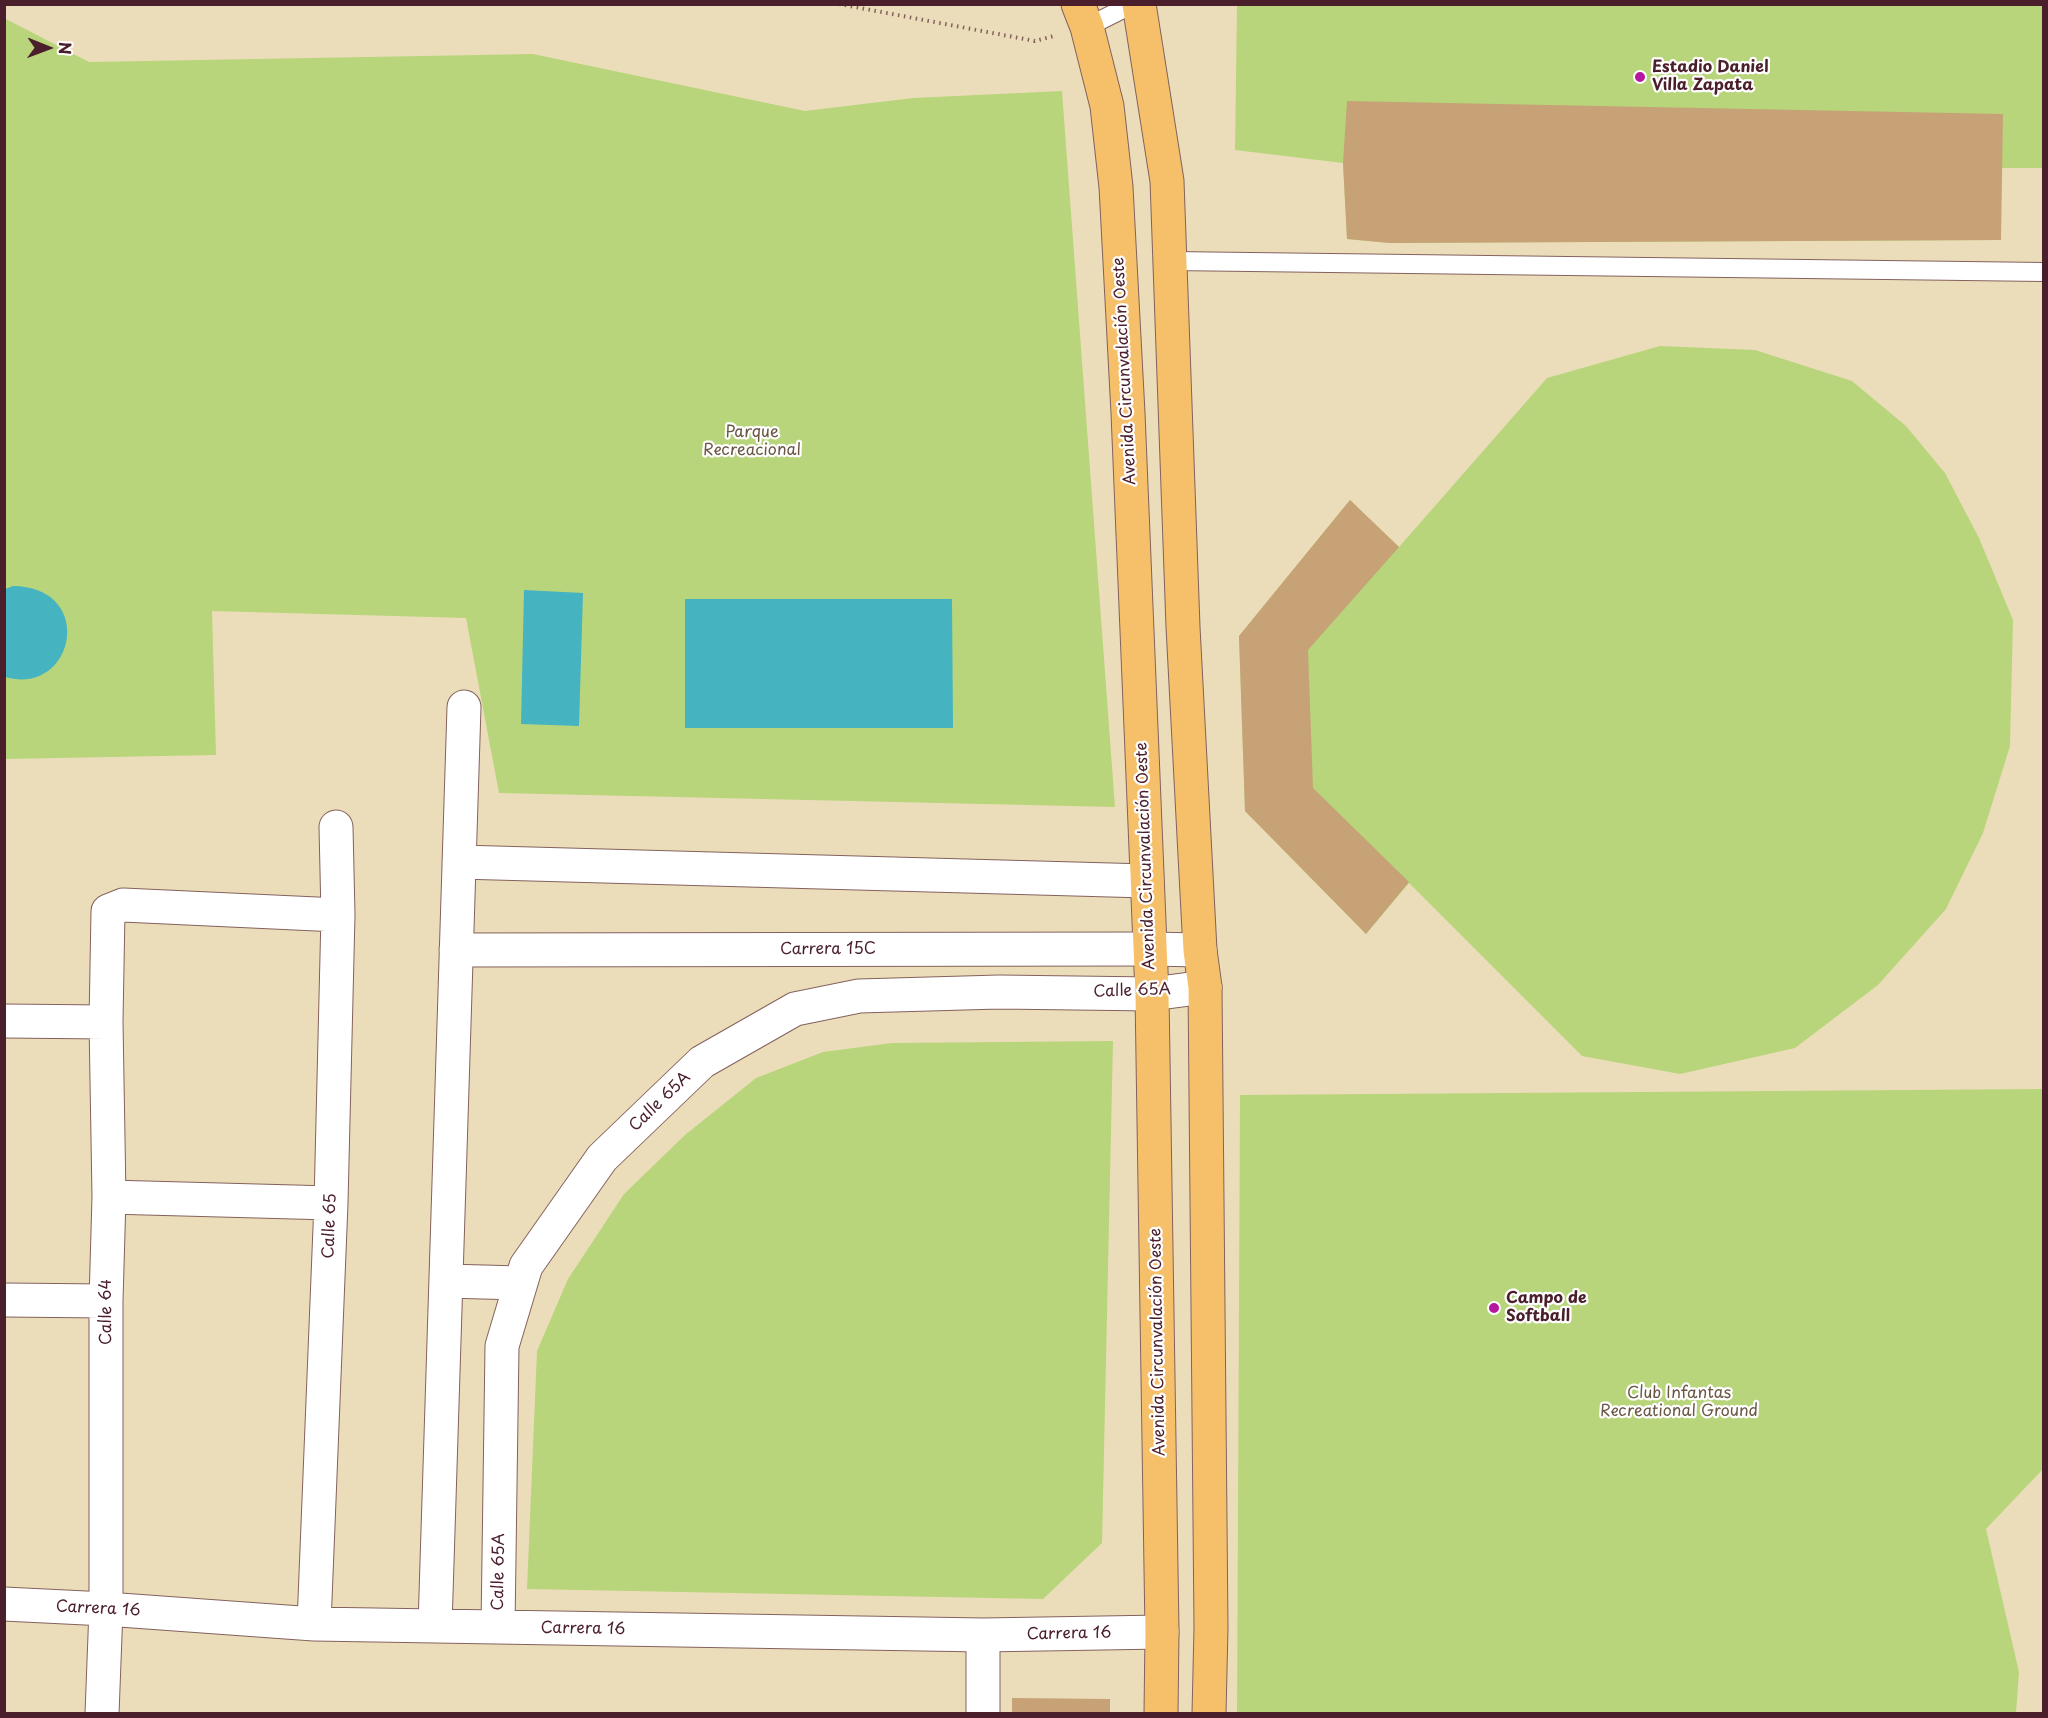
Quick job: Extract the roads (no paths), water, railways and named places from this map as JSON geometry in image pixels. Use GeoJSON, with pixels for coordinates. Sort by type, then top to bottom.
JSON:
{"type":"FeatureCollection","features":[{"type":"Feature","properties":{"kind":"main road"},"geometry":{"type":"LineString","coordinates":[[1139,4],[1167,181],[1183,627],[1200,950],[1205,987],[1211,1628],[1209,1713]]}},
{"type":"Feature","properties":{"kind":"main road","name":"Avenida Circunvalación Oeste"},"geometry":{"type":"LineString","coordinates":[[1082,16],[1107,106],[1116,187],[1128,413],[1152,994],[1162,1632],[1161,1713]]}},
{"type":"Feature","properties":{"kind":"street"},"geometry":{"type":"LineString","coordinates":[[435,1626],[464,707]]}},
{"type":"Feature","properties":{"kind":"street","name":"Calle 65"},"geometry":{"type":"LineString","coordinates":[[314,1624],[331,1203],[338,915],[336,827]]}},
{"type":"Feature","properties":{"kind":"street"},"geometry":{"type":"LineString","coordinates":[[459,862],[1147,881]]}},
{"type":"Feature","properties":{"kind":"street","name":"Calle 64"},"geometry":{"type":"LineString","coordinates":[[102,1713],[106,1609],[106,1301],[109,1197],[105,1022],[108,911],[123,905],[338,915]]}},
{"type":"Feature","properties":{"kind":"street","name":"Carrera 15C"},"geometry":{"type":"LineString","coordinates":[[456,950],[1200,950]]}},
{"type":"Feature","properties":{"kind":"street","name":"Calle 65A"},"geometry":{"type":"LineString","coordinates":[[498,1628],[502,1346],[526,1266],[602,1158],[702,1062],[795,1009],[859,996],[999,992],[1152,994],[1205,987]]}},
{"type":"Feature","properties":{"kind":"street"},"geometry":{"type":"LineString","coordinates":[[4,1021],[105,1022]]}},
{"type":"Feature","properties":{"kind":"street"},"geometry":{"type":"LineString","coordinates":[[109,1197],[331,1203]]}},
{"type":"Feature","properties":{"kind":"street"},"geometry":{"type":"LineString","coordinates":[[446,1281],[520,1284]]}},
{"type":"Feature","properties":{"kind":"street"},"geometry":{"type":"LineString","coordinates":[[4,1300],[106,1301]]}},
{"type":"Feature","properties":{"kind":"street","name":"Carrera 16"},"geometry":{"type":"LineString","coordinates":[[4,1604],[314,1624],[983,1635],[1162,1632]]}},
{"type":"Feature","properties":{"kind":"street"},"geometry":{"type":"LineString","coordinates":[[983,1635],[983,1713]]}},
{"type":"Feature","properties":{"kind":"lane"},"geometry":{"type":"LineString","coordinates":[[1082,16],[1133,4]]}},
{"type":"Feature","properties":{"kind":"lane"},"geometry":{"type":"LineString","coordinates":[[1171,261],[2043,272]]}},
{"type":"Feature","properties":{"kind":"water"},"geometry":{"type":"Polygon","coordinates":[[[13,586],[40,591],[57,603],[66,621],[67,639],[60,657],[48,671],[29,679],[5,677],[5,589],[13,586]]]}},
{"type":"Feature","properties":{"kind":"water"},"geometry":{"type":"Polygon","coordinates":[[[524,590],[583,593],[579,726],[521,724],[524,590]]]}},
{"type":"Feature","properties":{"kind":"water"},"geometry":{"type":"Polygon","coordinates":[[[685,599],[952,599],[953,728],[685,728],[685,599]]]}},
{"type":"Feature","properties":{"kind":"place","name":"Estadio Daniel Villa Zapata"},"geometry":{"type":"Point","coordinates":[1640,77]}},
{"type":"Feature","properties":{"kind":"place","name":"Campo de Softball"},"geometry":{"type":"Point","coordinates":[1494,1308]}},
{"type":"Feature","properties":{"kind":"park label","name":"Parque Recreacional"},"geometry":{"type":"Point","coordinates":[752,442]}},
{"type":"Feature","properties":{"kind":"park label","name":"Club Infantas Recreational Ground"},"geometry":{"type":"Point","coordinates":[1679,1403]}}]}
